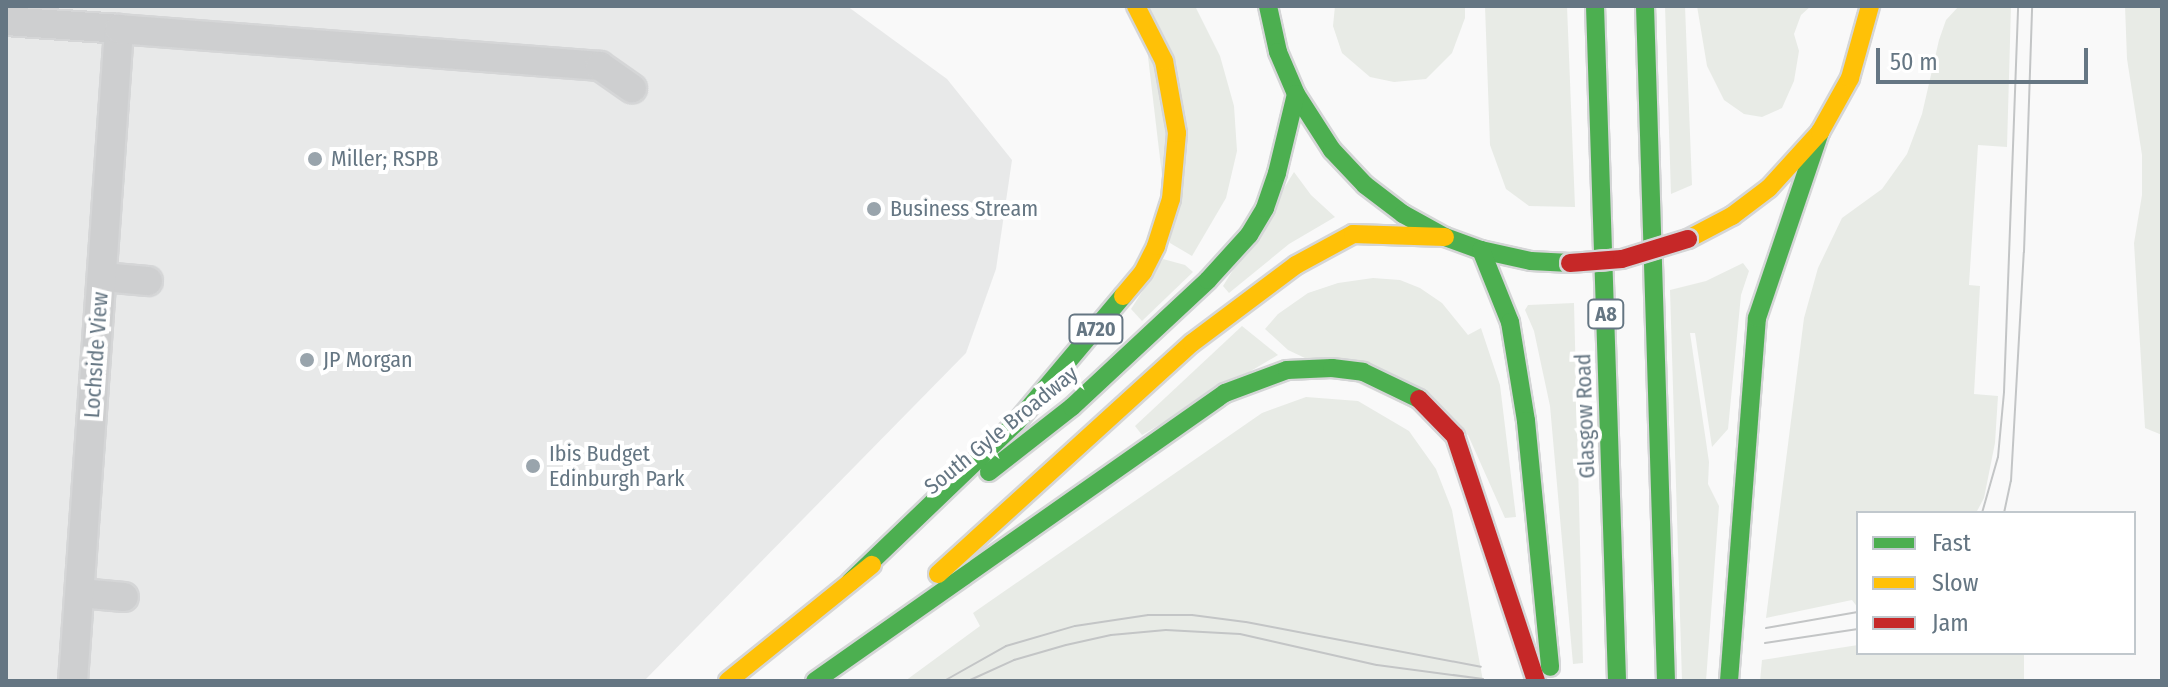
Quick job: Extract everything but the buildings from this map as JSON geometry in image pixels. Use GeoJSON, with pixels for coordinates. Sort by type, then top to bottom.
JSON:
{"type":"FeatureCollection","features":[{"type":"Feature","properties":{"kind":"main road","name":"A720"},"geometry":{"type":"LineString","coordinates":[[850,582],[1016,423],[1143,272],[1156,246],[1171,199],[1177,133],[1164,61],[1136,6]]}},
{"type":"Feature","properties":{"kind":"main road"},"geometry":{"type":"LineString","coordinates":[[1268,6],[1278,52],[1296,94],[1332,150],[1365,185],[1403,214],[1445,237],[1481,250],[1531,261],[1570,263],[1622,259],[1688,239],[1732,216],[1769,188],[1820,132]]}},
{"type":"Feature","properties":{"kind":"main road","name":"Glasgow Road"},"geometry":{"type":"LineString","coordinates":[[1595,6],[1617,681]]}},
{"type":"Feature","properties":{"kind":"main road","name":"A8"},"geometry":{"type":"LineString","coordinates":[[1645,6],[1666,681]]}},
{"type":"Feature","properties":{"kind":"main road"},"geometry":{"type":"LineString","coordinates":[[1729,681],[1757,318],[1820,132],[1850,78],[1872,9]]}},
{"type":"Feature","properties":{"kind":"main road","name":"South Gyle Broadway"},"geometry":{"type":"LineString","coordinates":[[728,681],[1072,407],[1208,280],[1249,235],[1265,208],[1296,94]]}},
{"type":"Feature","properties":{"kind":"main road"},"geometry":{"type":"LineString","coordinates":[[815,681],[980,538],[1192,343],[1296,265],[1353,234],[1445,237]]}},
{"type":"Feature","properties":{"kind":"main road"},"geometry":{"type":"LineString","coordinates":[[1481,250],[1507,310],[1524,407],[1552,681]]}},
{"type":"Feature","properties":{"kind":"main road"},"geometry":{"type":"LineString","coordinates":[[815,681],[1225,393],[1287,370],[1332,368],[1363,372],[1424,402],[1455,436],[1536,681]]}},
{"type":"Feature","properties":{"kind":"street"},"geometry":{"type":"LineString","coordinates":[[6,21],[600,66],[632,88]]}},
{"type":"Feature","properties":{"kind":"street","name":"Lochside View"},"geometry":{"type":"LineString","coordinates":[[73,681],[119,29]]}},
{"type":"Feature","properties":{"kind":"street"},"geometry":{"type":"LineString","coordinates":[[102,277],[148,281]]}},
{"type":"Feature","properties":{"kind":"street"},"geometry":{"type":"LineString","coordinates":[[80,593],[124,597]]}},
{"type":"Feature","properties":{"kind":"shaded area"},"geometry":{"type":"Polygon","coordinates":[[[6,6],[847,6],[947,79],[1012,160],[996,269],[966,353],[644,681],[6,681],[6,6]]]}},
{"type":"Feature","properties":{"kind":"shaded area"},"geometry":{"type":"Polygon","coordinates":[[[1142,6],[1195,6],[1220,56],[1234,106],[1237,151],[1226,198],[1192,256],[1170,243],[1142,6]]]}},
{"type":"Feature","properties":{"kind":"shaded area"},"geometry":{"type":"Polygon","coordinates":[[[1335,6],[1465,6],[1465,18],[1452,53],[1426,79],[1394,82],[1370,77],[1342,53],[1333,26],[1335,6]]]}},
{"type":"Feature","properties":{"kind":"shaded area"},"geometry":{"type":"Polygon","coordinates":[[[1485,6],[1567,6],[1575,207],[1529,206],[1506,189],[1490,145],[1485,6]]]}},
{"type":"Feature","properties":{"kind":"shaded area"},"geometry":{"type":"Polygon","coordinates":[[[1665,6],[1685,6],[1692,185],[1671,194],[1665,6]]]}},
{"type":"Feature","properties":{"kind":"shaded area"},"geometry":{"type":"Polygon","coordinates":[[[1697,6],[1811,6],[1801,15],[1794,34],[1799,51],[1794,81],[1782,108],[1762,117],[1744,114],[1724,100],[1707,66],[1697,6]]]}},
{"type":"Feature","properties":{"kind":"shaded area"},"geometry":{"type":"Polygon","coordinates":[[[1959,6],[2011,6],[2007,147],[1978,145],[1969,285],[1980,286],[1974,394],[1998,396],[1995,443],[1984,498],[1977,511],[1856,511],[1856,605],[1852,600],[1766,618],[1804,318],[1818,268],[1842,218],[1882,189],[1907,154],[1922,114],[1946,20],[1959,6]]]}},
{"type":"Feature","properties":{"kind":"shaded area"},"geometry":{"type":"Polygon","coordinates":[[[2125,6],[2162,6],[2162,435],[2145,428],[2134,243],[2142,195],[2142,155],[2127,59],[2125,6]]]}},
{"type":"Feature","properties":{"kind":"shaded area"},"geometry":{"type":"Polygon","coordinates":[[[1294,172],[1311,195],[1335,217],[1289,244],[1229,293],[1223,286],[1294,172]]]}},
{"type":"Feature","properties":{"kind":"shaded area"},"geometry":{"type":"Polygon","coordinates":[[[1163,259],[1185,265],[1193,272],[1142,321],[1131,309],[1163,259]]]}},
{"type":"Feature","properties":{"kind":"shaded area"},"geometry":{"type":"Polygon","coordinates":[[[1743,263],[1749,271],[1741,295],[1728,429],[1712,447],[1695,333],[1690,333],[1709,462],[1708,484],[1719,506],[1706,681],[1682,681],[1670,290],[1706,281],[1743,263]]]}},
{"type":"Feature","properties":{"kind":"shaded area"},"geometry":{"type":"Polygon","coordinates":[[[1373,278],[1400,280],[1420,288],[1442,303],[1468,335],[1481,328],[1500,385],[1516,517],[1505,518],[1468,435],[1288,350],[1265,329],[1278,314],[1308,293],[1338,283],[1373,278]]]}},
{"type":"Feature","properties":{"kind":"shaded area"},"geometry":{"type":"Polygon","coordinates":[[[1574,303],[1583,663],[1573,664],[1550,406],[1534,331],[1525,310],[1528,305],[1574,303]]]}},
{"type":"Feature","properties":{"kind":"shaded area"},"geometry":{"type":"Polygon","coordinates":[[[1242,326],[1278,355],[1142,435],[1135,426],[1242,326]]]}},
{"type":"Feature","properties":{"kind":"shaded area"},"geometry":{"type":"Polygon","coordinates":[[[1306,397],[1358,401],[1409,431],[1436,469],[1452,510],[1483,681],[905,681],[980,626],[973,613],[1262,413],[1306,397]]]}},
{"type":"Feature","properties":{"kind":"shaded area"},"geometry":{"type":"Polygon","coordinates":[[[1856,645],[1856,655],[2024,655],[2024,681],[1760,681],[1762,660],[1856,645]]]}},
{"type":"Feature","properties":{"kind":"tram line"},"geometry":{"type":"LineString","coordinates":[[1983,511],[1998,457],[2004,392],[2018,6]]}},
{"type":"Feature","properties":{"kind":"tram line"},"geometry":{"type":"LineString","coordinates":[[2004,511],[2011,481],[2024,252],[2032,6]]}},
{"type":"Feature","properties":{"kind":"tram line"},"geometry":{"type":"LineString","coordinates":[[1766,628],[1856,612]]}},
{"type":"Feature","properties":{"kind":"tram line"},"geometry":{"type":"LineString","coordinates":[[944,681],[1006,646],[1075,626],[1148,615],[1192,615],[1246,622],[1481,667]]}},
{"type":"Feature","properties":{"kind":"tram line"},"geometry":{"type":"LineString","coordinates":[[1765,643],[1856,629]]}},
{"type":"Feature","properties":{"kind":"tram line"},"geometry":{"type":"LineString","coordinates":[[968,681],[1014,660],[1066,645],[1111,635],[1166,630],[1240,634],[1377,665],[1483,679]]}},
{"type":"Feature","properties":{"kind":"traffic: fast"},"geometry":{"type":"LineString","coordinates":[[1268,6],[1278,52],[1296,94],[1332,150],[1365,185],[1403,214],[1445,237],[1481,250],[1531,261],[1570,263]]}},
{"type":"Feature","properties":{"kind":"traffic: fast"},"geometry":{"type":"LineString","coordinates":[[1595,6],[1617,681]]}},
{"type":"Feature","properties":{"kind":"traffic: fast"},"geometry":{"type":"LineString","coordinates":[[1645,6],[1666,681]]}},
{"type":"Feature","properties":{"kind":"traffic: fast"},"geometry":{"type":"LineString","coordinates":[[989,472],[1072,407],[1208,280],[1249,235],[1265,208],[1277,173],[1296,94]]}},
{"type":"Feature","properties":{"kind":"traffic: fast"},"geometry":{"type":"LineString","coordinates":[[1729,681],[1757,318],[1820,132]]}},
{"type":"Feature","properties":{"kind":"traffic: fast"},"geometry":{"type":"LineString","coordinates":[[1481,250],[1510,322],[1526,421],[1550,667]]}},
{"type":"Feature","properties":{"kind":"traffic: fast"},"geometry":{"type":"LineString","coordinates":[[850,582],[1016,423],[1123,296]]}},
{"type":"Feature","properties":{"kind":"traffic: fast"},"geometry":{"type":"LineString","coordinates":[[815,681],[1225,393],[1287,370],[1332,368],[1363,372],[1419,399]]}},
{"type":"Feature","properties":{"kind":"traffic: slow"},"geometry":{"type":"LineString","coordinates":[[1123,296],[1143,272],[1156,246],[1171,199],[1177,133],[1164,61],[1136,6]]}},
{"type":"Feature","properties":{"kind":"traffic: slow"},"geometry":{"type":"LineString","coordinates":[[1688,239],[1732,216],[1769,188],[1820,132],[1850,78],[1870,6]]}},
{"type":"Feature","properties":{"kind":"traffic: slow"},"geometry":{"type":"LineString","coordinates":[[938,574],[1192,343],[1296,265],[1353,234],[1445,237]]}},
{"type":"Feature","properties":{"kind":"traffic: slow"},"geometry":{"type":"LineString","coordinates":[[728,681],[872,565]]}},
{"type":"Feature","properties":{"kind":"traffic: jam"},"geometry":{"type":"LineString","coordinates":[[1570,263],[1622,259],[1688,239]]}},
{"type":"Feature","properties":{"kind":"traffic: jam"},"geometry":{"type":"LineString","coordinates":[[1419,399],[1455,436],[1536,681]]}},
{"type":"Feature","properties":{"kind":"place","name":"Miller; RSPB"},"geometry":{"type":"Point","coordinates":[315,159]}},
{"type":"Feature","properties":{"kind":"place","name":"Business Stream"},"geometry":{"type":"Point","coordinates":[874,209]}},
{"type":"Feature","properties":{"kind":"place","name":"JP Morgan"},"geometry":{"type":"Point","coordinates":[307,360]}},
{"type":"Feature","properties":{"kind":"place","name":"Ibis Budget Edinburgh Park"},"geometry":{"type":"Point","coordinates":[533,466]}}]}
